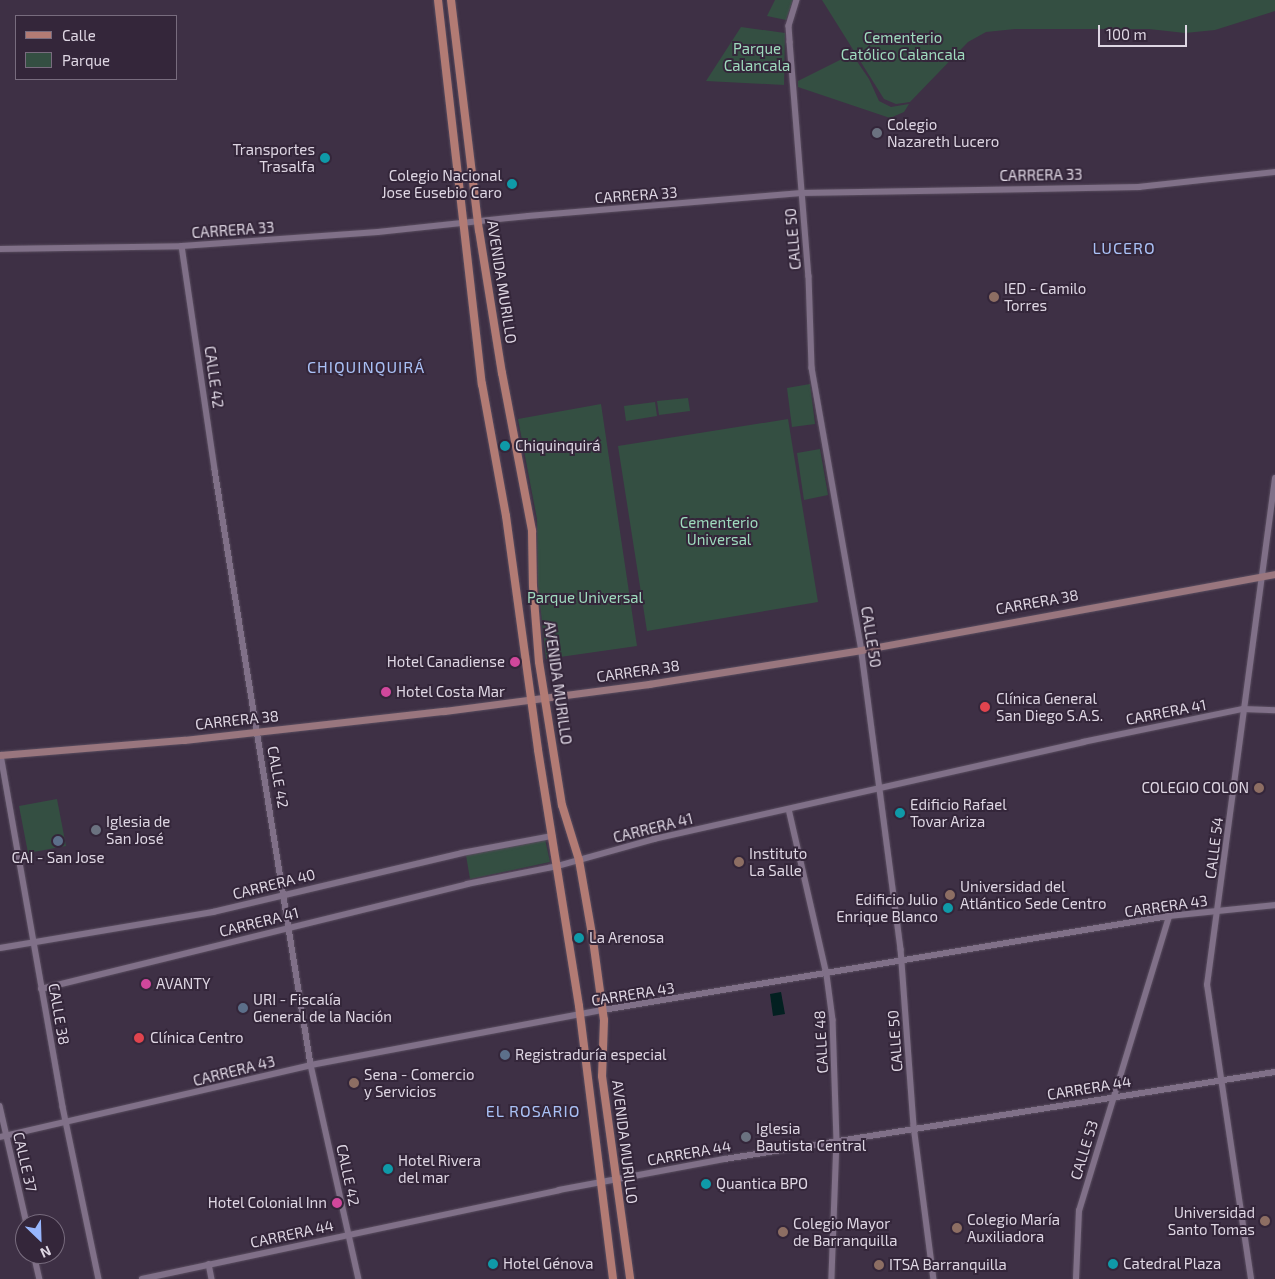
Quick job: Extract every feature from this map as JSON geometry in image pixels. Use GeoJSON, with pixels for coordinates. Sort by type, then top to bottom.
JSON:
{"type":"FeatureCollection","features":[{"type":"Feature","properties":{"kind":"main road","name":"AVENIDA MURILLO"},"geometry":{"type":"LineString","coordinates":[[438,0],[465,222],[482,384],[506,516],[580,1015],[599,1182],[613,1279]]}},
{"type":"Feature","properties":{"kind":"main road","name":"AVENIDA MURILLO"},"geometry":{"type":"LineString","coordinates":[[451,0],[478,220],[502,373],[532,531],[533,586],[545,698],[562,805],[579,860],[603,1010],[602,1076],[630,1279]]}},
{"type":"Feature","properties":{"kind":"main road","name":"CARRERA 38"},"geometry":{"type":"LineString","coordinates":[[0,754],[257,732],[532,700],[861,650],[1261,575],[1275,574]]}},
{"type":"Feature","properties":{"kind":"street","name":"CALLE 50"},"geometry":{"type":"LineString","coordinates":[[797,0],[789,26],[809,276],[812,368],[861,650],[902,962],[914,1126],[934,1279]]}},
{"type":"Feature","properties":{"kind":"street","name":"CARRERA 33"},"geometry":{"type":"LineString","coordinates":[[0,249],[182,246],[378,232],[478,220],[801,193],[1139,187],[1275,172]]}},
{"type":"Feature","properties":{"kind":"street","name":"CALLE 42"},"geometry":{"type":"LineString","coordinates":[[182,246],[257,732],[291,927],[311,1065],[358,1279]]}},
{"type":"Feature","properties":{"kind":"street","name":"CALLE 54"},"geometry":{"type":"LineString","coordinates":[[1251,1279],[1207,985],[1275,479]]}},
{"type":"Feature","properties":{"kind":"street","name":"CARRERA 41"},"geometry":{"type":"LineString","coordinates":[[41,988],[467,884],[558,866],[789,808],[1243,709],[1275,710]]}},
{"type":"Feature","properties":{"kind":"street","name":"CALLE 38"},"geometry":{"type":"LineString","coordinates":[[0,754],[32,943],[66,1122],[99,1279]]}},
{"type":"Feature","properties":{"kind":"street","name":"CALLE 48"},"geometry":{"type":"LineString","coordinates":[[789,808],[827,975],[834,1020],[837,1140],[832,1279]]}},
{"type":"Feature","properties":{"kind":"street","name":"CARRERA 40"},"geometry":{"type":"LineString","coordinates":[[0,948],[214,912],[284,894],[552,836]]}},
{"type":"Feature","properties":{"kind":"street","name":"CARRERA 43"},"geometry":{"type":"LineString","coordinates":[[3,1136],[311,1065],[603,1010],[827,975],[1169,916],[1275,905]]}},
{"type":"Feature","properties":{"kind":"street","name":"CALLE 53"},"geometry":{"type":"LineString","coordinates":[[1076,1279],[1079,1211],[1169,916]]}},
{"type":"Feature","properties":{"kind":"street","name":"CARRERA 44"},"geometry":{"type":"LineString","coordinates":[[142,1279],[615,1179],[914,1126],[1275,1072]]}},
{"type":"Feature","properties":{"kind":"street","name":"CALLE 37"},"geometry":{"type":"LineString","coordinates":[[0,1106],[3,1136],[24,1214]]}},
{"type":"Feature","properties":{"kind":"street"},"geometry":{"type":"LineString","coordinates":[[36,1264],[40,1279]]}},
{"type":"Feature","properties":{"kind":"street"},"geometry":{"type":"LineString","coordinates":[[209,1264],[212,1279]]}},
{"type":"Feature","properties":{"kind":"green space","name":"Parque Calancala"},"geometry":{"type":"Polygon","coordinates":[[[775,0],[793,0],[786,20],[767,16],[775,0]]]}},
{"type":"Feature","properties":{"kind":"green space","name":"Cementerio Católico Calancala"},"geometry":{"type":"Polygon","coordinates":[[[822,0],[1275,0],[1275,11],[1215,30],[1185,33],[1149,29],[1015,29],[986,32],[968,42],[910,102],[896,104],[884,99],[822,0]]]}},
{"type":"Feature","properties":{"kind":"green space","name":"Parque Calancala"},"geometry":{"type":"Polygon","coordinates":[[[741,27],[785,33],[784,85],[706,81],[741,27]]]}},
{"type":"Feature","properties":{"kind":"green space","name":"Parque Calancala"},"geometry":{"type":"Polygon","coordinates":[[[852,54],[869,79],[879,101],[891,107],[909,104],[904,112],[890,118],[798,87],[798,81],[852,54]]]}},
{"type":"Feature","properties":{"kind":"green space"},"geometry":{"type":"Polygon","coordinates":[[[810,384],[815,424],[792,427],[787,388],[810,384]]]}},
{"type":"Feature","properties":{"kind":"green space"},"geometry":{"type":"Polygon","coordinates":[[[688,398],[690,411],[659,415],[657,401],[688,398]]]}},
{"type":"Feature","properties":{"kind":"green space"},"geometry":{"type":"Polygon","coordinates":[[[655,402],[657,416],[626,421],[624,406],[655,402]]]}},
{"type":"Feature","properties":{"kind":"green space","name":"Parque Universal"},"geometry":{"type":"Polygon","coordinates":[[[601,404],[637,646],[546,659],[538,585],[537,519],[518,419],[601,404]]]}},
{"type":"Feature","properties":{"kind":"green space","name":"Cementerio Universal"},"geometry":{"type":"Polygon","coordinates":[[[788,419],[818,602],[647,631],[618,446],[788,419]]]}},
{"type":"Feature","properties":{"kind":"green space"},"geometry":{"type":"Polygon","coordinates":[[[820,449],[828,495],[804,500],[797,453],[820,449]]]}},
{"type":"Feature","properties":{"kind":"green space"},"geometry":{"type":"Polygon","coordinates":[[[57,799],[66,846],[28,853],[19,806],[57,799]]]}},
{"type":"Feature","properties":{"kind":"green space"},"geometry":{"type":"Polygon","coordinates":[[[545,839],[550,862],[470,879],[466,855],[545,839]]]}},
{"type":"Feature","properties":{"kind":"shaded area"},"geometry":{"type":"Polygon","coordinates":[[[781,992],[785,1014],[773,1016],[770,994],[781,992]]]}},
{"type":"Feature","properties":{"kind":"place","name":"Colegio Nazareth Lucero"},"geometry":{"type":"Point","coordinates":[877,133]}},
{"type":"Feature","properties":{"kind":"place","name":"Transportes Trasalfa"},"geometry":{"type":"Point","coordinates":[325,158]}},
{"type":"Feature","properties":{"kind":"place","name":"Colegio Nacional Jose Eusebio Caro"},"geometry":{"type":"Point","coordinates":[512,184]}},
{"type":"Feature","properties":{"kind":"place","name":"IED - Camilo Torres"},"geometry":{"type":"Point","coordinates":[994,297]}},
{"type":"Feature","properties":{"kind":"place","name":"Chiquinquirá"},"geometry":{"type":"Point","coordinates":[505,446]}},
{"type":"Feature","properties":{"kind":"place","name":"Hotel Canadiense"},"geometry":{"type":"Point","coordinates":[515,662]}},
{"type":"Feature","properties":{"kind":"place","name":"Hotel Costa Mar"},"geometry":{"type":"Point","coordinates":[386,692]}},
{"type":"Feature","properties":{"kind":"place","name":"Clínica General San Diego S.A.S."},"geometry":{"type":"Point","coordinates":[985,707]}},
{"type":"Feature","properties":{"kind":"place","name":"COLEGIO COLON"},"geometry":{"type":"Point","coordinates":[1259,788]}},
{"type":"Feature","properties":{"kind":"place","name":"Edificio Rafael Tovar Ariza"},"geometry":{"type":"Point","coordinates":[900,813]}},
{"type":"Feature","properties":{"kind":"place","name":"Iglesia de San José"},"geometry":{"type":"Point","coordinates":[96,830]}},
{"type":"Feature","properties":{"kind":"place","name":"CAI - San Jose"},"geometry":{"type":"Point","coordinates":[58,841]}},
{"type":"Feature","properties":{"kind":"place","name":"Instituto La Salle"},"geometry":{"type":"Point","coordinates":[739,862]}},
{"type":"Feature","properties":{"kind":"place","name":"Universidad del Atlántico Sede Centro"},"geometry":{"type":"Point","coordinates":[950,895]}},
{"type":"Feature","properties":{"kind":"place","name":"Edificio Julio Enrique Blanco"},"geometry":{"type":"Point","coordinates":[948,908]}},
{"type":"Feature","properties":{"kind":"place","name":"La Arenosa"},"geometry":{"type":"Point","coordinates":[579,938]}},
{"type":"Feature","properties":{"kind":"place","name":"AVANTY"},"geometry":{"type":"Point","coordinates":[146,984]}},
{"type":"Feature","properties":{"kind":"place","name":"URI - Fiscalía General de la Nación"},"geometry":{"type":"Point","coordinates":[243,1008]}},
{"type":"Feature","properties":{"kind":"place","name":"Clínica Centro"},"geometry":{"type":"Point","coordinates":[139,1038]}},
{"type":"Feature","properties":{"kind":"place","name":"Registraduría especial"},"geometry":{"type":"Point","coordinates":[505,1055]}},
{"type":"Feature","properties":{"kind":"place","name":"Sena - Comercio y Servicios"},"geometry":{"type":"Point","coordinates":[354,1083]}},
{"type":"Feature","properties":{"kind":"place","name":"Iglesia Bautista Central"},"geometry":{"type":"Point","coordinates":[746,1137]}},
{"type":"Feature","properties":{"kind":"place","name":"Hotel Rivera del mar"},"geometry":{"type":"Point","coordinates":[388,1169]}},
{"type":"Feature","properties":{"kind":"place","name":"Quantica BPO"},"geometry":{"type":"Point","coordinates":[706,1184]}},
{"type":"Feature","properties":{"kind":"place","name":"Hotel Colonial Inn"},"geometry":{"type":"Point","coordinates":[337,1203]}},
{"type":"Feature","properties":{"kind":"place","name":"Universidad Santo Tomas"},"geometry":{"type":"Point","coordinates":[1265,1221]}},
{"type":"Feature","properties":{"kind":"place","name":"Colegio María Auxiliadora"},"geometry":{"type":"Point","coordinates":[957,1228]}},
{"type":"Feature","properties":{"kind":"place","name":"Colegio Mayor de Barranquilla"},"geometry":{"type":"Point","coordinates":[783,1232]}},
{"type":"Feature","properties":{"kind":"place","name":"Hotel Génova"},"geometry":{"type":"Point","coordinates":[493,1264]}},
{"type":"Feature","properties":{"kind":"place","name":"Catedral Plaza"},"geometry":{"type":"Point","coordinates":[1113,1264]}},
{"type":"Feature","properties":{"kind":"place","name":"ITSA Barranquilla"},"geometry":{"type":"Point","coordinates":[879,1265]}},
{"type":"Feature","properties":{"kind":"district","name":"LUCERO"},"geometry":{"type":"Point","coordinates":[1124,248]}},
{"type":"Feature","properties":{"kind":"district","name":"CHIQUINQUIRÁ"},"geometry":{"type":"Point","coordinates":[366,367]}},
{"type":"Feature","properties":{"kind":"district","name":"EL ROSARIO"},"geometry":{"type":"Point","coordinates":[533,1111]}}]}
